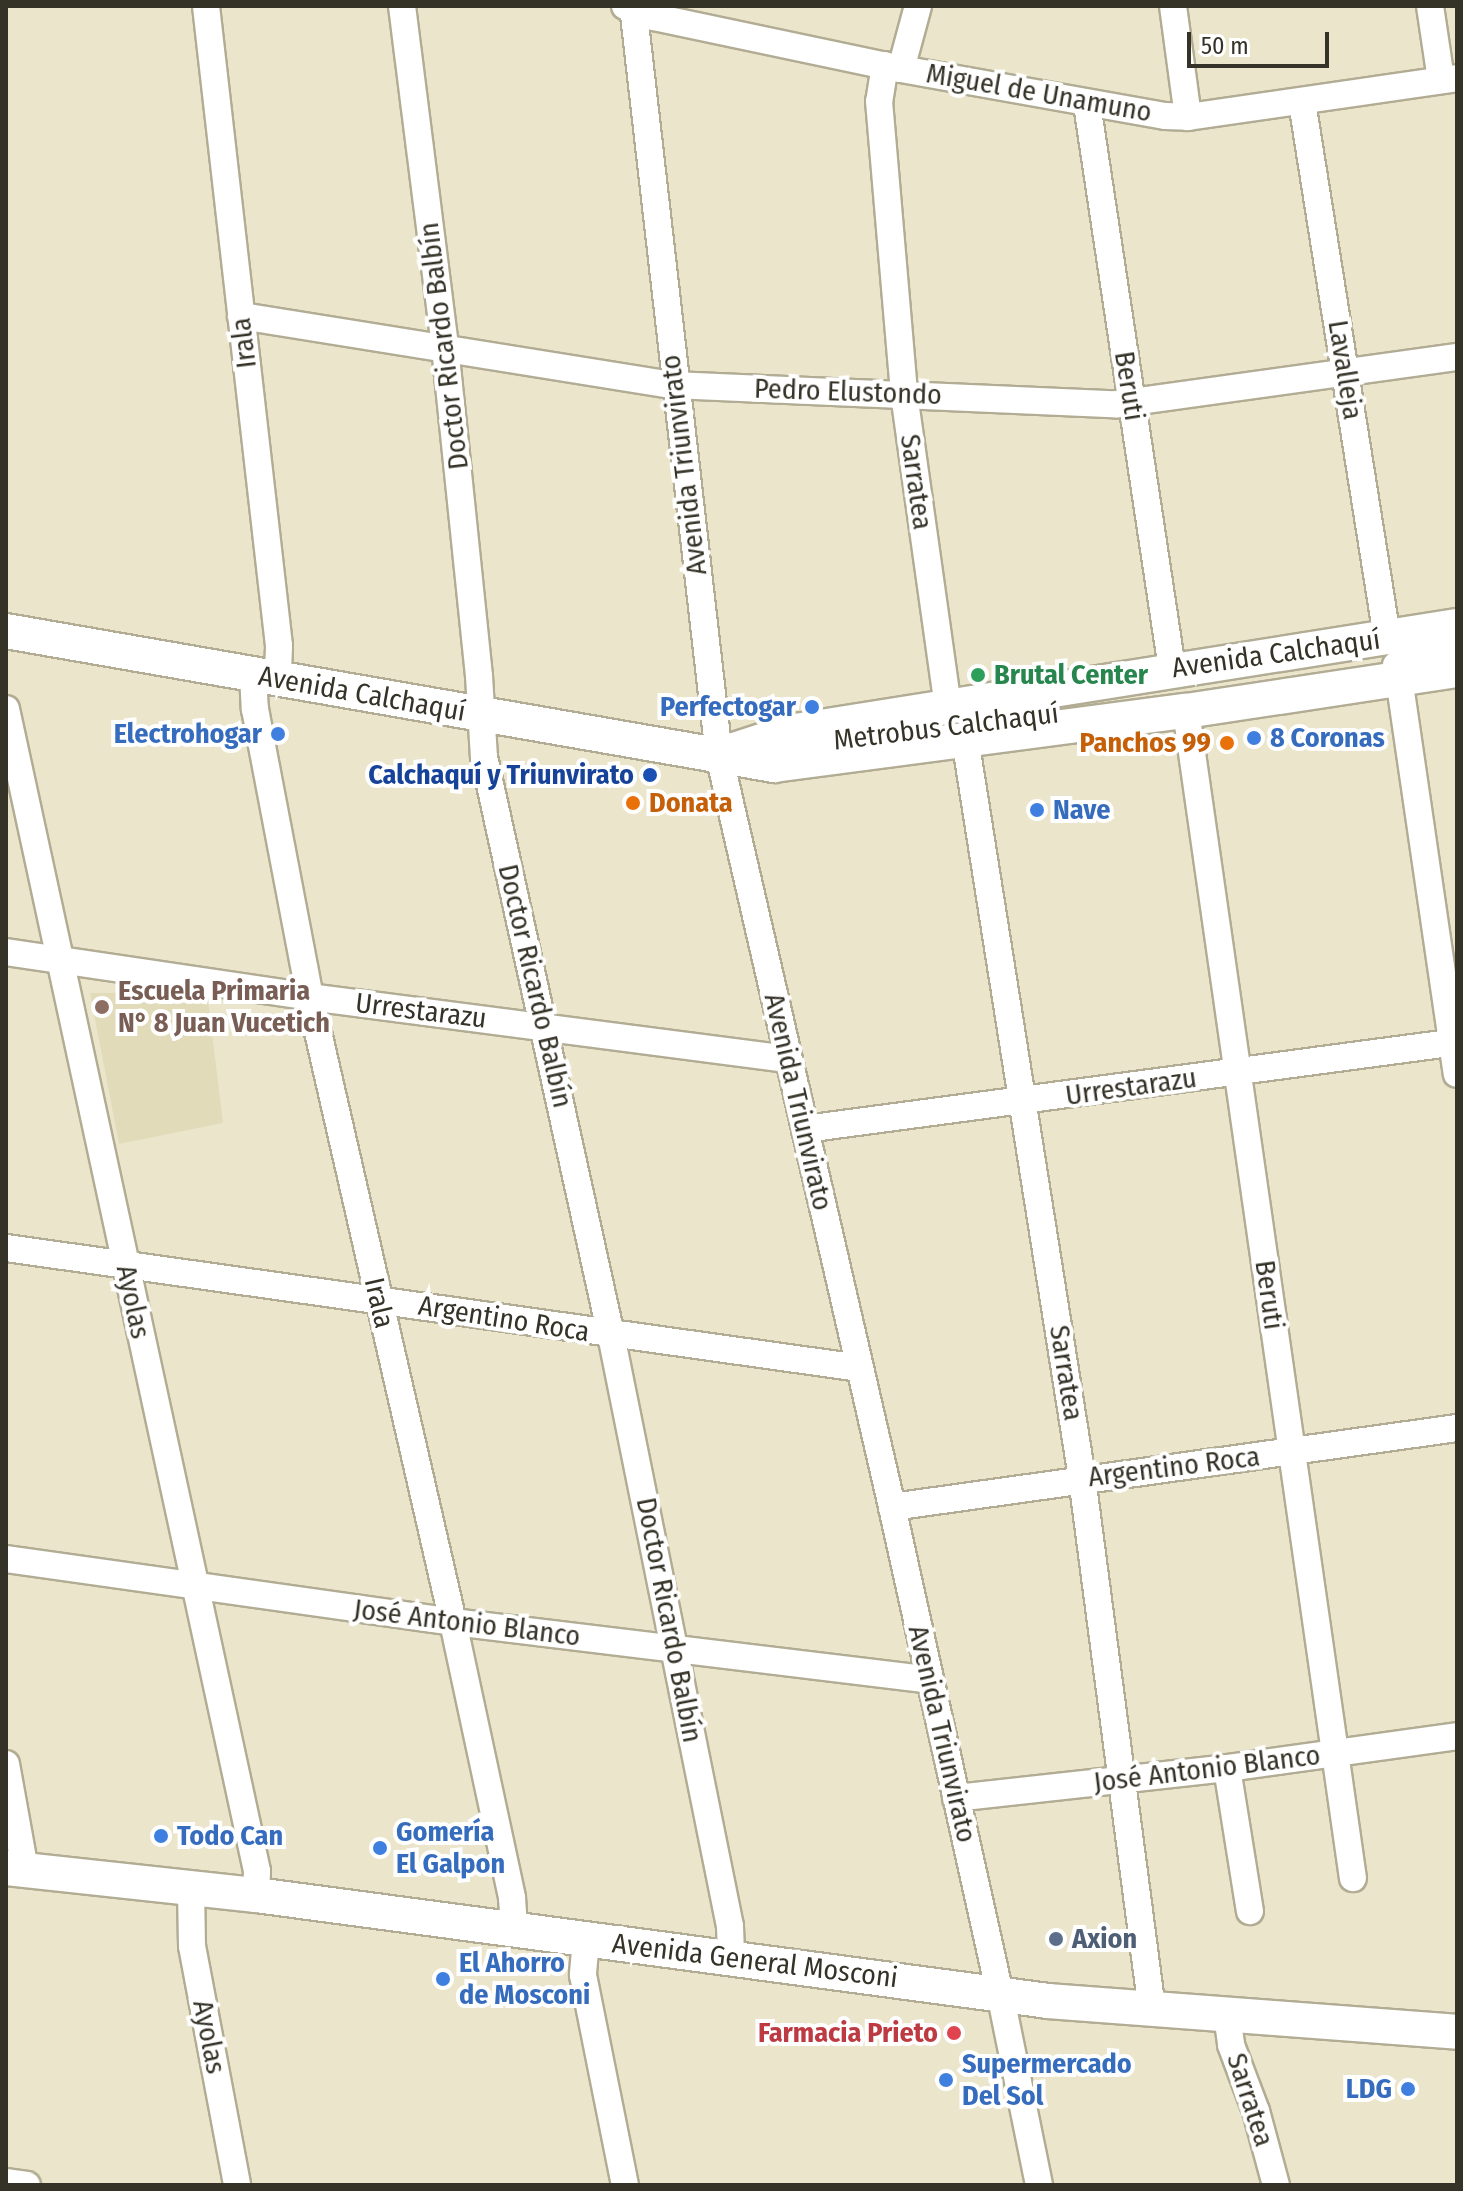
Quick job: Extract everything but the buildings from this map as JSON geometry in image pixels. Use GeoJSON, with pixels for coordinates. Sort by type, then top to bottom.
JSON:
{"type":"FeatureCollection","features":[{"type":"Feature","properties":{"kind":"main road","name":"Avenida Calchaquí"},"geometry":{"type":"LineString","coordinates":[[719,755],[789,732],[1457,626]]}},
{"type":"Feature","properties":{"kind":"main road","name":"Avenida Calchaquí"},"geometry":{"type":"LineString","coordinates":[[6,631],[774,765],[1186,711],[1457,667]]}},
{"type":"Feature","properties":{"kind":"main road","name":"Avenida General Mosconi"},"geometry":{"type":"LineString","coordinates":[[15,1869],[256,1895],[1000,1993],[1152,2010],[1457,2032]]}},
{"type":"Feature","properties":{"kind":"street","name":"Irala"},"geometry":{"type":"LineString","coordinates":[[206,6],[279,646],[255,709],[310,997],[453,1622],[512,1898],[514,1930]]}},
{"type":"Feature","properties":{"kind":"street","name":"Doctor Ricardo Balbín"},"geometry":{"type":"LineString","coordinates":[[402,6],[445,347],[479,676],[484,757],[611,1335],[730,1926],[731,1957]]}},
{"type":"Feature","properties":{"kind":"street","name":"Sarratea"},"geometry":{"type":"LineString","coordinates":[[918,6],[879,101],[904,394],[948,706]]}},
{"type":"Feature","properties":{"kind":"street"},"geometry":{"type":"LineString","coordinates":[[1173,6],[1188,117]]}},
{"type":"Feature","properties":{"kind":"street"},"geometry":{"type":"LineString","coordinates":[[1430,6],[1449,79]]}},
{"type":"Feature","properties":{"kind":"street","name":"Miguel de Unamuno"},"geometry":{"type":"LineString","coordinates":[[630,7],[654,17],[893,67],[1087,104],[1188,117],[1449,79]]}},
{"type":"Feature","properties":{"kind":"street","name":"Avenida Triunvirato"},"geometry":{"type":"LineString","coordinates":[[630,7],[719,755],[892,1507],[1000,1993],[1039,2185]]}},
{"type":"Feature","properties":{"kind":"street","name":"Lavalleja"},"geometry":{"type":"LineString","coordinates":[[1302,102],[1387,637]]}},
{"type":"Feature","properties":{"kind":"street","name":"Beruti"},"geometry":{"type":"LineString","coordinates":[[1087,104],[1172,669]]}},
{"type":"Feature","properties":{"kind":"street","name":"Pedro Elustondo"},"geometry":{"type":"LineString","coordinates":[[241,316],[674,385],[1132,404],[1457,357]]}},
{"type":"Feature","properties":{"kind":"street","name":"Metrobus Calchaquí"},"geometry":{"type":"LineString","coordinates":[[719,755],[1209,693],[1383,668],[1457,650]]}},
{"type":"Feature","properties":{"kind":"street"},"geometry":{"type":"LineString","coordinates":[[1399,678],[1455,1042],[1457,1074]]}},
{"type":"Feature","properties":{"kind":"street","name":"Ayolas"},"geometry":{"type":"LineString","coordinates":[[6,709],[63,960],[125,1265],[257,1871],[256,1895]]}},
{"type":"Feature","properties":{"kind":"street","name":"Beruti"},"geometry":{"type":"LineString","coordinates":[[1186,711],[1353,1878]]}},
{"type":"Feature","properties":{"kind":"street","name":"Sarratea"},"geometry":{"type":"LineString","coordinates":[[965,739],[1025,1101],[1082,1478],[1152,2010]]}},
{"type":"Feature","properties":{"kind":"street","name":"Urrestarazu"},"geometry":{"type":"LineString","coordinates":[[6,952],[310,997],[788,1059]]}},
{"type":"Feature","properties":{"kind":"street","name":"Urrestarazu"},"geometry":{"type":"LineString","coordinates":[[805,1129],[1455,1042]]}},
{"type":"Feature","properties":{"kind":"street","name":"Argentino Roca"},"geometry":{"type":"LineString","coordinates":[[6,1248],[860,1368]]}},
{"type":"Feature","properties":{"kind":"street","name":"Argentino Roca"},"geometry":{"type":"LineString","coordinates":[[892,1507],[1082,1478],[1292,1453],[1457,1428]]}},
{"type":"Feature","properties":{"kind":"street","name":"José Antonio Blanco"},"geometry":{"type":"LineString","coordinates":[[6,1559],[453,1622],[929,1680]]}},
{"type":"Feature","properties":{"kind":"street","name":"José Antonio Blanco"},"geometry":{"type":"LineString","coordinates":[[956,1798],[1227,1768],[1457,1736]]}},
{"type":"Feature","properties":{"kind":"street"},"geometry":{"type":"LineString","coordinates":[[6,1764],[23,1841],[15,1869]]}},
{"type":"Feature","properties":{"kind":"street"},"geometry":{"type":"LineString","coordinates":[[1227,1768],[1250,1911]]}},
{"type":"Feature","properties":{"kind":"street","name":"Ayolas"},"geometry":{"type":"LineString","coordinates":[[191,1888],[192,1946],[237,2185]]}},
{"type":"Feature","properties":{"kind":"street"},"geometry":{"type":"LineString","coordinates":[[586,1939],[583,1975],[625,2185]]}},
{"type":"Feature","properties":{"kind":"street","name":"Sarratea"},"geometry":{"type":"LineString","coordinates":[[1227,2015],[1231,2045],[1256,2111],[1276,2185]]}},
{"type":"Feature","properties":{"kind":"street"},"geometry":{"type":"LineString","coordinates":[[6,2182],[27,2185]]}},
{"type":"Feature","properties":{"kind":"shaded area"},"geometry":{"type":"Polygon","coordinates":[[[207,992],[223,1123],[119,1144],[90,993],[207,992]]]}},
{"type":"Feature","properties":{"kind":"place","name":"Brutal Center"},"geometry":{"type":"Point","coordinates":[978,675]}},
{"type":"Feature","properties":{"kind":"place","name":"Perfectogar"},"geometry":{"type":"Point","coordinates":[812,707]}},
{"type":"Feature","properties":{"kind":"place","name":"Electrohogar"},"geometry":{"type":"Point","coordinates":[278,734]}},
{"type":"Feature","properties":{"kind":"place","name":"8 Coronas"},"geometry":{"type":"Point","coordinates":[1254,738]}},
{"type":"Feature","properties":{"kind":"place","name":"Panchos 99"},"geometry":{"type":"Point","coordinates":[1227,743]}},
{"type":"Feature","properties":{"kind":"place","name":"Calchaquí y Triunvirato"},"geometry":{"type":"Point","coordinates":[650,775]}},
{"type":"Feature","properties":{"kind":"place","name":"Donata"},"geometry":{"type":"Point","coordinates":[633,803]}},
{"type":"Feature","properties":{"kind":"place","name":"Nave"},"geometry":{"type":"Point","coordinates":[1037,810]}},
{"type":"Feature","properties":{"kind":"place","name":"Escuela Primaria N° 8 Juan Vucetich"},"geometry":{"type":"Point","coordinates":[102,1007]}},
{"type":"Feature","properties":{"kind":"place","name":"Todo Can"},"geometry":{"type":"Point","coordinates":[161,1836]}},
{"type":"Feature","properties":{"kind":"place","name":"Gomería El Galpon"},"geometry":{"type":"Point","coordinates":[380,1848]}},
{"type":"Feature","properties":{"kind":"place","name":"Axion"},"geometry":{"type":"Point","coordinates":[1056,1939]}},
{"type":"Feature","properties":{"kind":"place","name":"El Ahorro de Mosconi"},"geometry":{"type":"Point","coordinates":[443,1979]}},
{"type":"Feature","properties":{"kind":"place","name":"Farmacia Prieto"},"geometry":{"type":"Point","coordinates":[954,2033]}},
{"type":"Feature","properties":{"kind":"place","name":"Supermercado Del Sol"},"geometry":{"type":"Point","coordinates":[946,2080]}},
{"type":"Feature","properties":{"kind":"place","name":"LDG"},"geometry":{"type":"Point","coordinates":[1408,2089]}}]}
